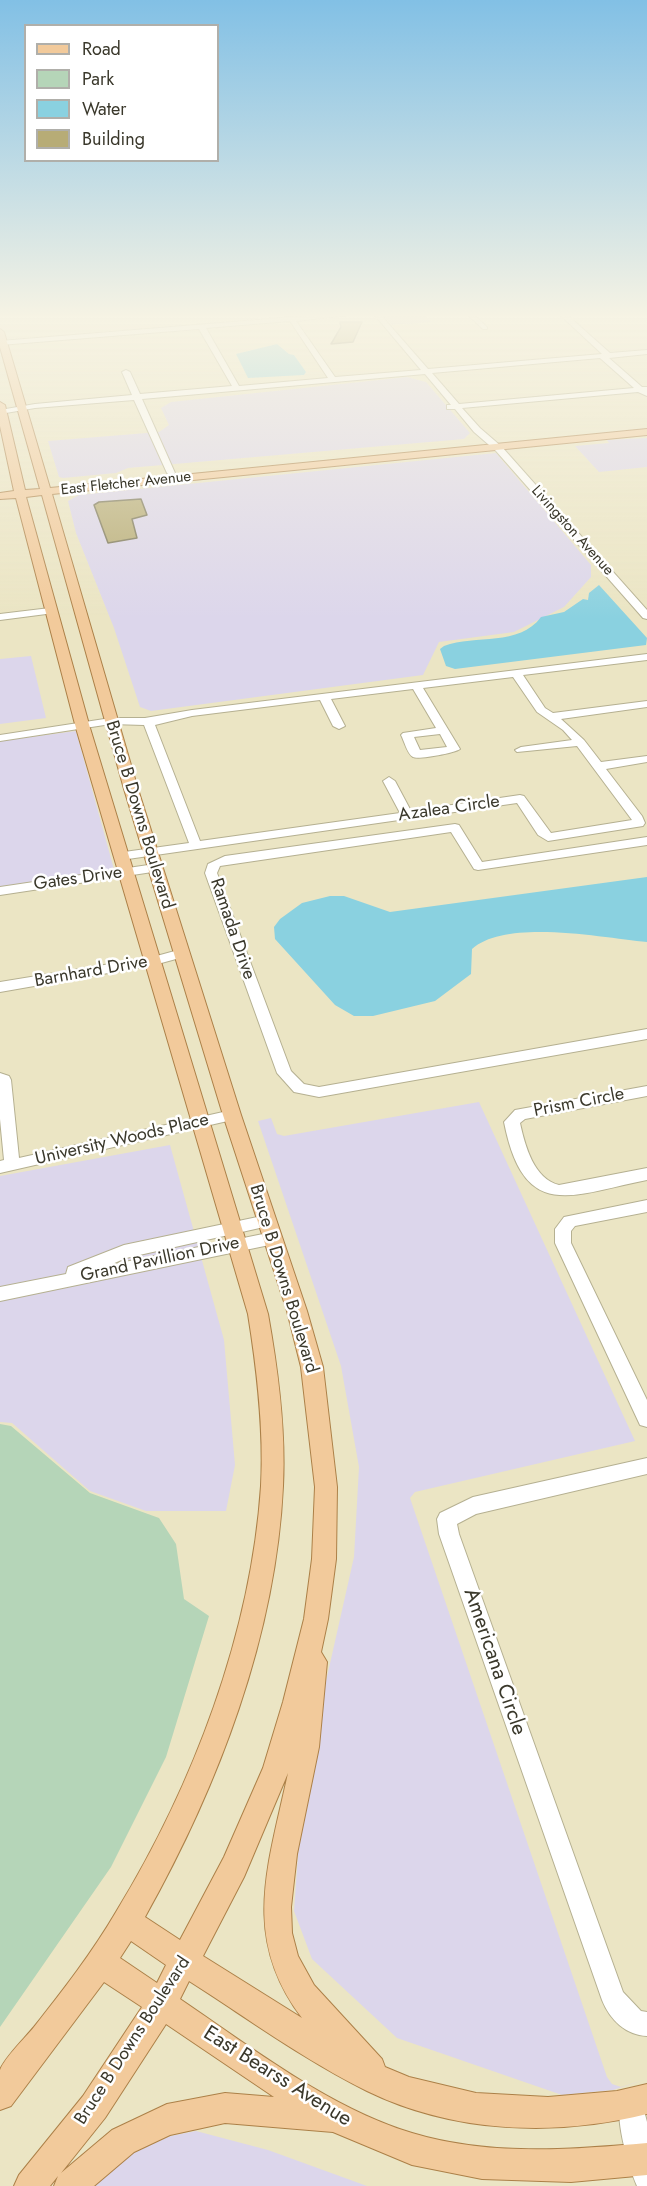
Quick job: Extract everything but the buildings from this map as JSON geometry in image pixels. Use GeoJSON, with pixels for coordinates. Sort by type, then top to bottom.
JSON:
{"type":"FeatureCollection","features":[{"type":"Feature","properties":{"kind":"main road","name":"Bruce B Downs Boulevard"},"geometry":{"type":"LineString","coordinates":[[2,415],[52,617],[79,661],[97,678],[312,1367],[320,1420],[326,1487],[324,1559],[316,1619],[296,1702],[276,1770],[234,1867],[162,2003],[94,2107],[30,2186]]}},
{"type":"Feature","properties":{"kind":"main road","name":"Bruce B Downs Boulevard"},"geometry":{"type":"LineString","coordinates":[[0,2095],[101,1962],[127,1921],[176,1828],[207,1756],[253,1609],[272,1487],[268,1374],[258,1314],[82,723],[79,661],[44,489],[25,415]]}},
{"type":"Feature","properties":{"kind":"main road","name":"East Fletcher Avenue"},"geometry":{"type":"LineString","coordinates":[[0,496],[21,491],[222,474],[647,427]]}},
{"type":"Feature","properties":{"kind":"main road","name":"East Fletcher Avenue"},"geometry":{"type":"LineString","coordinates":[[44,489],[171,473],[296,461],[647,432]]}},
{"type":"Feature","properties":{"kind":"main road"},"geometry":{"type":"LineString","coordinates":[[222,474],[296,461]]}},
{"type":"Feature","properties":{"kind":"main road","name":"East Fletcher Avenue"},"geometry":{"type":"LineString","coordinates":[[0,489],[21,491]]}},
{"type":"Feature","properties":{"kind":"main road"},"geometry":{"type":"LineString","coordinates":[[316,1619],[312,1708],[302,1774],[277,1878],[276,1912],[281,1950],[295,1982],[318,2014],[382,2082]]}},
{"type":"Feature","properties":{"kind":"main road"},"geometry":{"type":"LineString","coordinates":[[127,1921],[185,1963],[332,2055],[382,2082],[447,2103],[494,2111],[542,2112],[639,2102]]}},
{"type":"Feature","properties":{"kind":"main road","name":"East Bearss Avenue"},"geometry":{"type":"LineString","coordinates":[[101,1962],[241,2058],[336,2118],[412,2149],[482,2163],[645,2167]]}},
{"type":"Feature","properties":{"kind":"main road"},"geometry":{"type":"LineString","coordinates":[[70,2186],[123,2141],[167,2120],[225,2108],[336,2118]]}},
{"type":"Feature","properties":{"kind":"street"},"geometry":{"type":"LineString","coordinates":[[145,415],[171,473]]}},
{"type":"Feature","properties":{"kind":"street","name":"Livingston Avenue"},"geometry":{"type":"LineString","coordinates":[[465,415],[647,616]]}},
{"type":"Feature","properties":{"kind":"street"},"geometry":{"type":"LineString","coordinates":[[0,617],[52,617]]}},
{"type":"Feature","properties":{"kind":"street"},"geometry":{"type":"LineString","coordinates":[[148,721],[647,657]]}},
{"type":"Feature","properties":{"kind":"street"},"geometry":{"type":"LineString","coordinates":[[517,674],[541,710],[580,742],[600,766],[647,759]]}},
{"type":"Feature","properties":{"kind":"street"},"geometry":{"type":"LineString","coordinates":[[416,685],[443,730]]}},
{"type":"Feature","properties":{"kind":"street"},"geometry":{"type":"LineString","coordinates":[[324,697],[339,726]]}},
{"type":"Feature","properties":{"kind":"street"},"geometry":{"type":"LineString","coordinates":[[551,717],[647,704]]}},
{"type":"Feature","properties":{"kind":"street"},"geometry":{"type":"LineString","coordinates":[[0,738],[110,718],[166,722],[200,713]]}},
{"type":"Feature","properties":{"kind":"street"},"geometry":{"type":"LineString","coordinates":[[148,721],[196,846]]}},
{"type":"Feature","properties":{"kind":"street"},"geometry":{"type":"LineString","coordinates":[[154,733],[166,722]]}},
{"type":"Feature","properties":{"kind":"street"},"geometry":{"type":"LineString","coordinates":[[0,729],[82,723]]}},
{"type":"Feature","properties":{"kind":"street"},"geometry":{"type":"LineString","coordinates":[[521,750],[580,742]]}},
{"type":"Feature","properties":{"kind":"street","name":"Azalea Circle"},"geometry":{"type":"LineString","coordinates":[[121,856],[520,799],[542,832],[548,837],[639,823],[600,766]]}},
{"type":"Feature","properties":{"kind":"street"},"geometry":{"type":"LineString","coordinates":[[389,781],[407,815]]}},
{"type":"Feature","properties":{"kind":"street","name":"Ramada Drive"},"geometry":{"type":"LineString","coordinates":[[647,841],[478,866],[455,828],[225,860],[214,864],[211,873],[284,1073],[299,1088],[319,1092],[647,1034]]}},
{"type":"Feature","properties":{"kind":"street","name":"Gates Drive"},"geometry":{"type":"LineString","coordinates":[[0,891],[155,868]]}},
{"type":"Feature","properties":{"kind":"street","name":"Barnhard Drive"},"geometry":{"type":"LineString","coordinates":[[0,987],[154,961],[182,953]]}},
{"type":"Feature","properties":{"kind":"street","name":"University Woods Place"},"geometry":{"type":"LineString","coordinates":[[0,1078],[4,1080],[6,1166],[51,1159],[109,1142],[232,1115]]}},
{"type":"Feature","properties":{"kind":"street","name":"Prism Circle"},"geometry":{"type":"LineString","coordinates":[[647,1091],[520,1114],[512,1122],[514,1133],[536,1180],[547,1188],[559,1191],[647,1174]]}},
{"type":"Feature","properties":{"kind":"street"},"geometry":{"type":"LineString","coordinates":[[647,1206],[570,1221],[563,1230],[563,1244],[647,1419]]}},
{"type":"Feature","properties":{"kind":"street","name":"Grand Pavillion Drive"},"geometry":{"type":"LineString","coordinates":[[0,1294],[234,1236],[270,1230]]}},
{"type":"Feature","properties":{"kind":"street","name":"Americana Circle"},"geometry":{"type":"LineString","coordinates":[[647,1466],[473,1506],[447,1519],[449,1534],[614,2000],[635,2024],[647,2024]]}},
{"type":"Feature","properties":{"kind":"street"},"geometry":{"type":"LineString","coordinates":[[639,2102],[645,2167]]}},
{"type":"Feature","properties":{"kind":"shaded area"},"geometry":{"type":"Polygon","coordinates":[[[164,415],[454,415],[470,433],[464,439],[128,468],[116,473],[63,478],[59,477],[48,441],[159,432],[169,425],[164,415]]]}},
{"type":"Feature","properties":{"kind":"shaded area"},"geometry":{"type":"Polygon","coordinates":[[[647,438],[647,467],[599,472],[575,446],[609,443],[607,440],[647,438]]]}},
{"type":"Feature","properties":{"kind":"shaded area"},"geometry":{"type":"Polygon","coordinates":[[[496,453],[591,565],[591,577],[564,607],[514,632],[439,642],[423,675],[151,711],[140,707],[114,628],[76,533],[68,501],[79,495],[496,453]]]}},
{"type":"Feature","properties":{"kind":"shaded area"},"geometry":{"type":"Polygon","coordinates":[[[31,656],[46,718],[0,724],[0,659],[31,656]]]}},
{"type":"Feature","properties":{"kind":"shaded area"},"geometry":{"type":"Polygon","coordinates":[[[76,731],[115,873],[0,890],[0,741],[76,731]]]}},
{"type":"Feature","properties":{"kind":"shaded area"},"geometry":{"type":"Polygon","coordinates":[[[479,1102],[635,1441],[415,1492],[410,1498],[607,2077],[612,2084],[621,2087],[647,2079],[613,2090],[562,2095],[397,2038],[312,1959],[294,1911],[300,1827],[322,1699],[354,1557],[359,1467],[341,1366],[258,1121],[271,1118],[277,1134],[284,1136],[479,1102]]]}},
{"type":"Feature","properties":{"kind":"shaded area"},"geometry":{"type":"Polygon","coordinates":[[[170,1145],[224,1340],[235,1465],[226,1511],[146,1511],[90,1491],[12,1423],[0,1422],[0,1176],[170,1145]]]}},
{"type":"Feature","properties":{"kind":"shaded area"},"geometry":{"type":"Polygon","coordinates":[[[196,2131],[268,2150],[367,2186],[95,2186],[103,2176],[127,2156],[170,2136],[196,2131]]]}},
{"type":"Feature","properties":{"kind":"green space"},"geometry":{"type":"Polygon","coordinates":[[[0,1424],[11,1426],[90,1493],[159,1518],[176,1544],[184,1599],[209,1616],[166,1757],[111,1867],[0,2027],[0,1424]]]}},
{"type":"Feature","properties":{"kind":"water"},"geometry":{"type":"Polygon","coordinates":[[[599,585],[647,638],[646,645],[455,669],[446,666],[440,649],[444,646],[521,632],[541,617],[564,612],[583,599],[588,600],[589,593],[599,585]]]}},
{"type":"Feature","properties":{"kind":"water"},"geometry":{"type":"Polygon","coordinates":[[[647,877],[647,942],[556,932],[508,934],[488,940],[472,949],[471,974],[435,1001],[373,1016],[354,1016],[335,1005],[275,939],[274,927],[280,919],[302,903],[330,896],[344,896],[390,912],[647,877]]]}}]}
